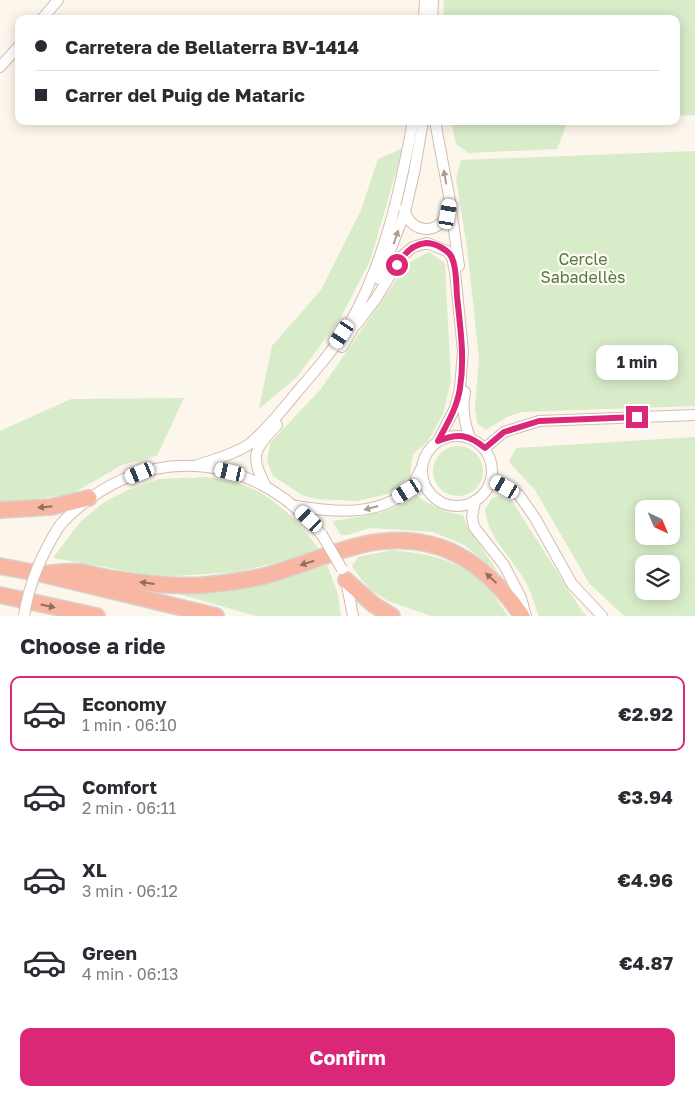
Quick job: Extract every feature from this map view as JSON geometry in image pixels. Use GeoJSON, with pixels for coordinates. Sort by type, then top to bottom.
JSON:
{"type":"FeatureCollection","features":[{"type":"Feature","properties":{"kind":"highway"},"geometry":{"type":"LineString","coordinates":[[0,510],[51,507],[89,498]]}},
{"type":"Feature","properties":{"kind":"highway"},"geometry":{"type":"LineString","coordinates":[[42,574],[78,572],[161,585],[188,586],[222,583],[262,576],[364,544],[404,540],[426,543],[457,553],[480,568],[495,581],[522,616]]}},
{"type":"Feature","properties":{"kind":"highway"},"geometry":{"type":"LineString","coordinates":[[0,566],[42,574],[216,616]]}},
{"type":"Feature","properties":{"kind":"highway"},"geometry":{"type":"LineString","coordinates":[[344,574],[374,606],[392,616]]}},
{"type":"Feature","properties":{"kind":"highway"},"geometry":{"type":"LineString","coordinates":[[0,595],[97,616]]}},
{"type":"Feature","properties":{"kind":"street"},"geometry":{"type":"LineString","coordinates":[[45,15],[58,0]]}},
{"type":"Feature","properties":{"kind":"street"},"geometry":{"type":"LineString","coordinates":[[426,0],[429,15]]}},
{"type":"Feature","properties":{"kind":"street"},"geometry":{"type":"LineString","coordinates":[[431,15],[433,0]]}},
{"type":"Feature","properties":{"kind":"street"},"geometry":{"type":"LineString","coordinates":[[0,67],[15,50]]}},
{"type":"Feature","properties":{"kind":"street"},"geometry":{"type":"LineString","coordinates":[[252,448],[326,358],[350,322],[375,271],[391,222],[413,125]]}},
{"type":"Feature","properties":{"kind":"street"},"geometry":{"type":"LineString","coordinates":[[417,125],[402,198],[405,212],[410,222],[420,227],[431,229],[439,226],[448,214],[450,201]]}},
{"type":"Feature","properties":{"kind":"street"},"geometry":{"type":"LineString","coordinates":[[352,331],[378,281],[405,212],[422,125]]}},
{"type":"Feature","properties":{"kind":"street"},"geometry":{"type":"LineString","coordinates":[[436,125],[450,201],[452,256],[468,351],[467,379],[463,404],[464,420],[470,438]]}},
{"type":"Feature","properties":{"kind":"street"},"geometry":{"type":"LineString","coordinates":[[195,466],[252,448],[266,437],[330,364],[377,298],[402,256],[413,247],[426,243],[452,256]]}},
{"type":"Feature","properties":{"kind":"street"},"geometry":{"type":"LineString","coordinates":[[438,441],[451,416],[460,388],[463,351],[452,256]]}},
{"type":"Feature","properties":{"kind":"street"},"geometry":{"type":"LineString","coordinates":[[485,448],[504,432],[539,421],[695,415]]}},
{"type":"Feature","properties":{"kind":"street"},"geometry":{"type":"LineString","coordinates":[[461,435],[470,438],[485,448],[490,457],[492,479],[488,489],[475,501],[466,505],[456,506],[439,501],[426,489],[422,479],[424,458],[430,448],[438,441],[450,436],[461,435]]}},
{"type":"Feature","properties":{"kind":"street"},"geometry":{"type":"LineString","coordinates":[[252,448],[258,470],[266,487]]}},
{"type":"Feature","properties":{"kind":"street"},"geometry":{"type":"LineString","coordinates":[[24,616],[33,576],[49,542],[60,525],[74,510],[112,484],[140,473],[161,467],[195,466],[230,472],[266,487],[296,506],[322,535],[344,574],[353,616]]}},
{"type":"Feature","properties":{"kind":"street"},"geometry":{"type":"LineString","coordinates":[[296,506],[332,512],[366,510],[392,500],[407,491],[422,469]]}},
{"type":"Feature","properties":{"kind":"street"},"geometry":{"type":"LineString","coordinates":[[492,479],[519,495],[535,518],[572,584],[602,616]]}},
{"type":"Feature","properties":{"kind":"street"},"geometry":{"type":"LineString","coordinates":[[475,501],[472,517],[474,527],[504,565],[521,598],[526,616]]}},
{"type":"Feature","properties":{"kind":"green space"},"geometry":{"type":"Polygon","coordinates":[[[444,0],[695,0],[695,115],[680,116],[680,15],[443,15],[444,0]]]}},
{"type":"Feature","properties":{"kind":"green space"},"geometry":{"type":"Polygon","coordinates":[[[452,125],[566,125],[557,149],[468,153],[456,144],[452,125]]]}},
{"type":"Feature","properties":{"kind":"green space"},"geometry":{"type":"Polygon","coordinates":[[[403,148],[370,261],[342,315],[298,376],[259,409],[272,346],[321,290],[361,210],[378,159],[403,148]]]}},
{"type":"Feature","properties":{"kind":"green space","name":"Cercle Sabadellès"},"geometry":{"type":"Polygon","coordinates":[[[695,151],[695,406],[521,412],[507,417],[486,430],[477,423],[475,408],[479,358],[467,248],[456,178],[461,160],[695,151]]]}},
{"type":"Feature","properties":{"kind":"green space"},"geometry":{"type":"Polygon","coordinates":[[[429,252],[445,263],[451,381],[443,414],[428,441],[413,454],[410,476],[388,494],[358,501],[316,499],[302,495],[273,476],[267,461],[270,443],[320,390],[408,263],[429,252]]]}},
{"type":"Feature","properties":{"kind":"green space"},"geometry":{"type":"Polygon","coordinates":[[[184,398],[157,456],[122,465],[70,495],[0,503],[0,431],[71,399],[184,398]]]}},
{"type":"Feature","properties":{"kind":"green space"},"geometry":{"type":"Polygon","coordinates":[[[695,437],[695,616],[624,616],[589,583],[535,490],[509,462],[516,448],[695,437]]]}},
{"type":"Feature","properties":{"kind":"green space"},"geometry":{"type":"Polygon","coordinates":[[[453,446],[463,446],[476,453],[483,466],[483,476],[476,489],[463,496],[453,496],[444,492],[437,485],[433,476],[433,466],[437,457],[444,450],[453,446]]]}},
{"type":"Feature","properties":{"kind":"green space"},"geometry":{"type":"Polygon","coordinates":[[[206,477],[237,483],[262,494],[285,510],[321,552],[237,572],[160,577],[53,558],[80,522],[103,503],[128,490],[159,479],[206,477]]]}},
{"type":"Feature","properties":{"kind":"green space"},"geometry":{"type":"Polygon","coordinates":[[[417,496],[450,513],[463,515],[467,526],[498,572],[464,545],[433,532],[370,528],[348,535],[341,535],[332,521],[365,516],[398,507],[417,496]]]}},
{"type":"Feature","properties":{"kind":"green space"},"geometry":{"type":"Polygon","coordinates":[[[500,496],[512,501],[587,616],[539,616],[525,581],[494,536],[487,518],[485,509],[492,498],[500,496]]]}},
{"type":"Feature","properties":{"kind":"green space"},"geometry":{"type":"Polygon","coordinates":[[[392,550],[440,558],[462,567],[486,586],[508,616],[431,616],[388,601],[371,590],[352,566],[358,557],[392,550]]]}},
{"type":"Feature","properties":{"kind":"green space"},"geometry":{"type":"Polygon","coordinates":[[[327,565],[338,594],[341,616],[256,616],[175,593],[269,583],[327,565]]]}},
{"type":"Feature","properties":{"kind":"route"},"geometry":{"type":"LineString","coordinates":[[397,265],[402,256],[413,247],[426,243],[447,250],[452,257],[463,351],[460,388],[455,408],[438,441],[450,436],[461,435],[470,438],[485,448],[504,432],[539,421],[637,417]]}}]}
